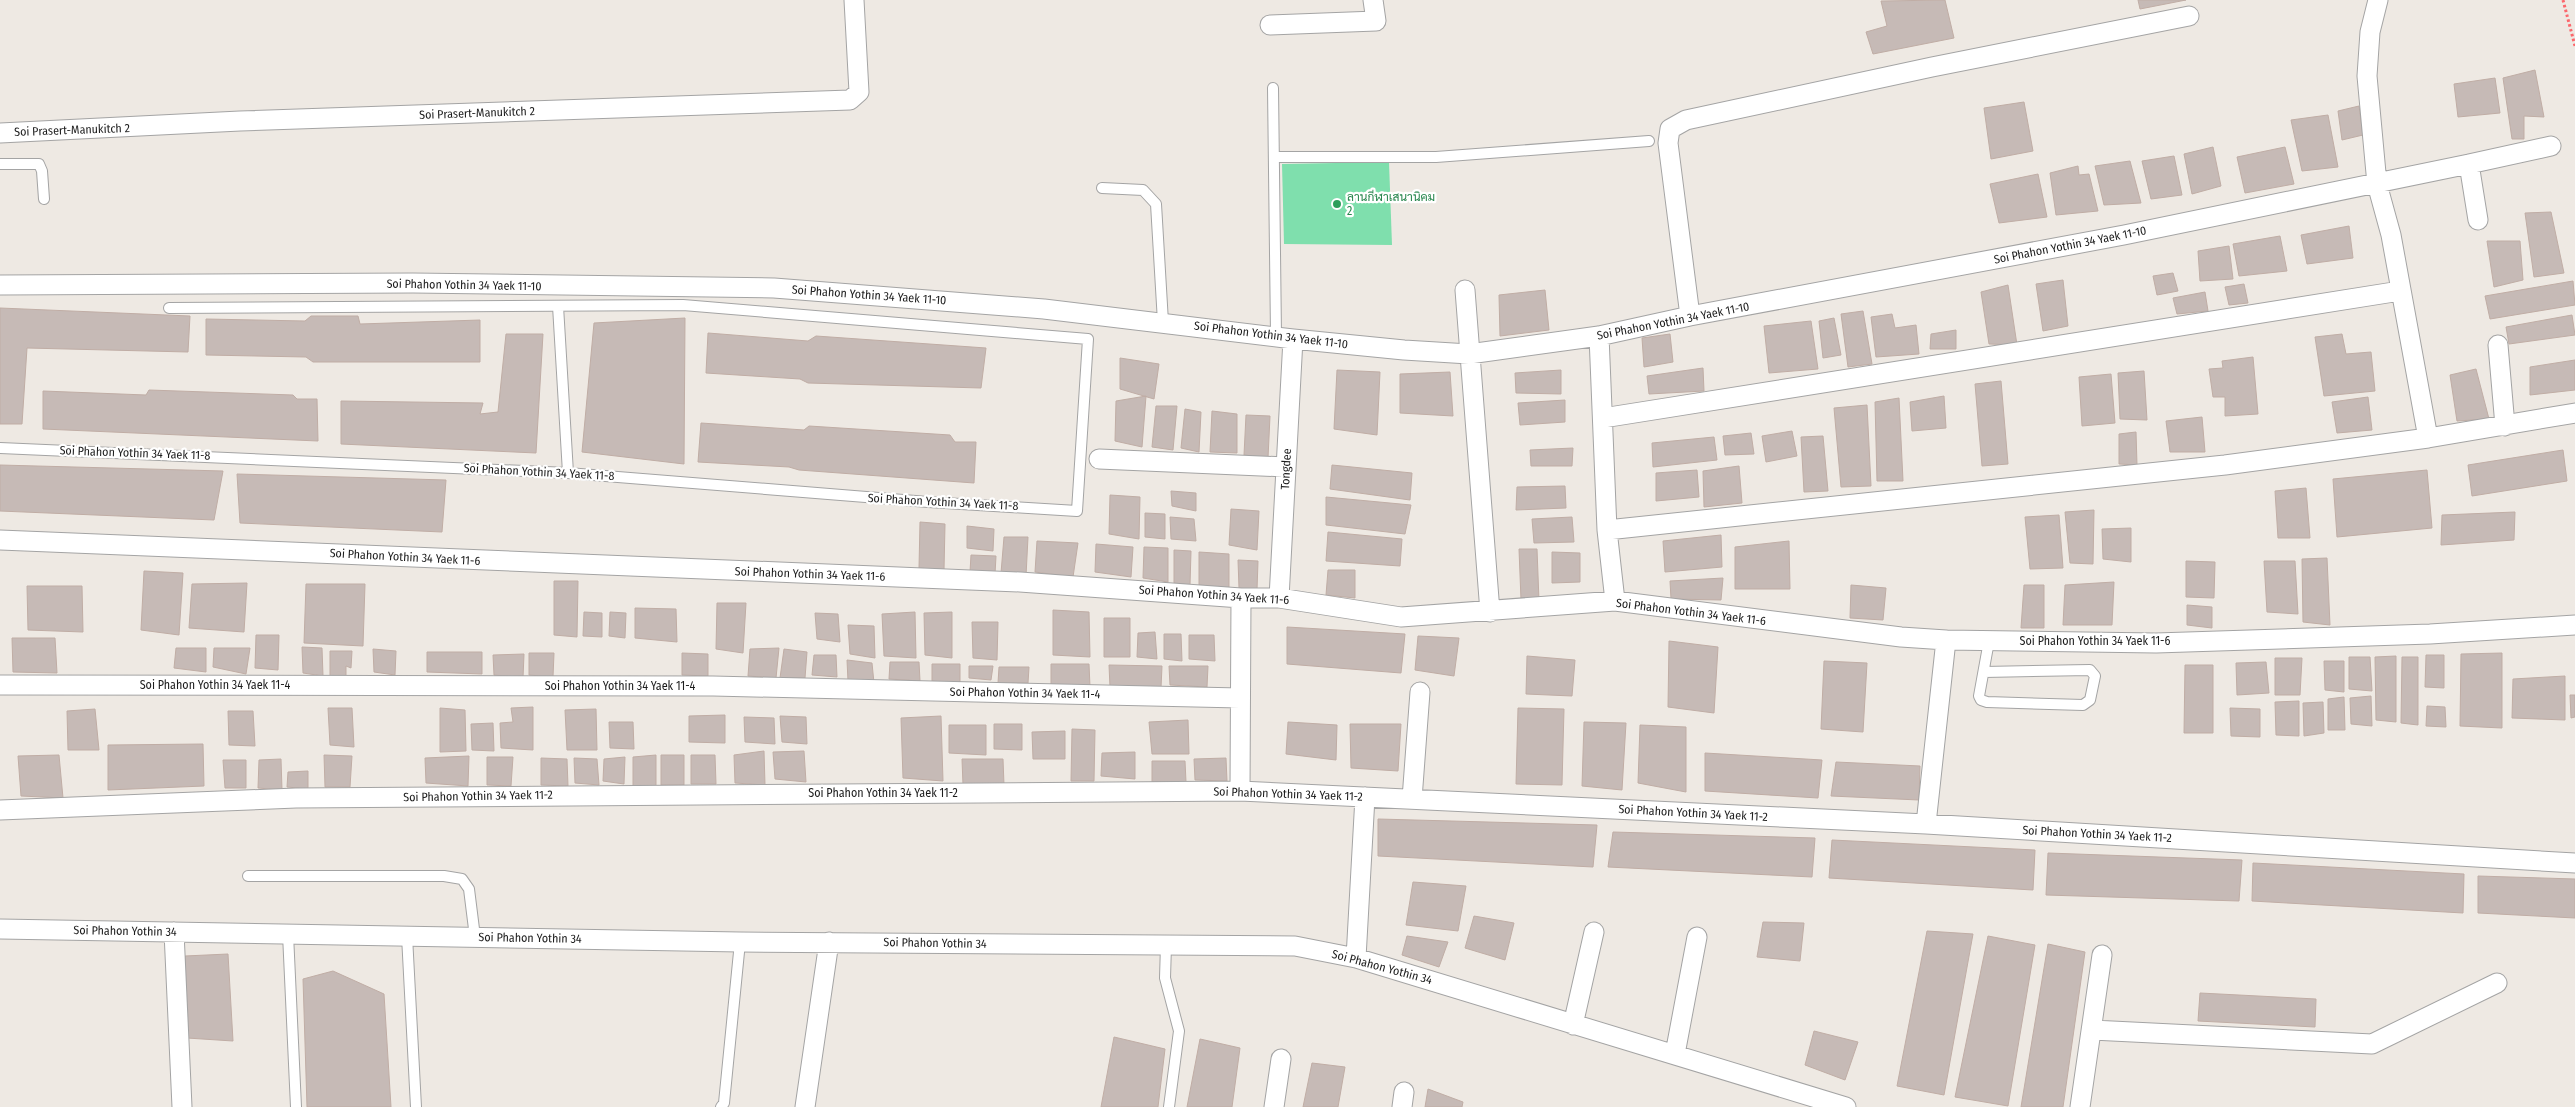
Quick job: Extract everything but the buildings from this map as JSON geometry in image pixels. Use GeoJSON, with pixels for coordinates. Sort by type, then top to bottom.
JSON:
{"type":"FeatureCollection","features":[{"type":"Feature","properties":{"kind":"street","name":"Soi Prasert-Manukitch 2"},"geometry":{"type":"LineString","coordinates":[[0,132],[240,121],[850,100],[859,92],[854,0]]}},
{"type":"Feature","properties":{"kind":"street"},"geometry":{"type":"LineString","coordinates":[[1270,25],[1376,22],[1373,0]]}},
{"type":"Feature","properties":{"kind":"street"},"geometry":{"type":"LineString","coordinates":[[2378,0],[2370,32],[2367,76],[2377,184],[2391,235],[2428,438]]}},
{"type":"Feature","properties":{"kind":"street"},"geometry":{"type":"LineString","coordinates":[[1690,316],[1668,143],[1670,129],[1686,120],[1932,67],[2189,16]]}},
{"type":"Feature","properties":{"kind":"street","name":"Soi Phahon Yothin 34 Yaek 11-10"},"geometry":{"type":"LineString","coordinates":[[0,285],[413,284],[774,288],[1044,309],[1404,350],[1469,354],[1599,336],[1690,316],[2114,237],[2377,184],[2551,146]]}},
{"type":"Feature","properties":{"kind":"street"},"geometry":{"type":"LineString","coordinates":[[2470,164],[2478,220]]}},
{"type":"Feature","properties":{"kind":"street"},"geometry":{"type":"LineString","coordinates":[[1465,290],[1490,612]]}},
{"type":"Feature","properties":{"kind":"street"},"geometry":{"type":"LineString","coordinates":[[1603,418],[2400,291]]}},
{"type":"Feature","properties":{"kind":"street"},"geometry":{"type":"LineString","coordinates":[[1599,336],[1607,530],[1615,602]]}},
{"type":"Feature","properties":{"kind":"street","name":"Tongdee"},"geometry":{"type":"LineString","coordinates":[[1279,598],[1286,467],[1285,337]]}},
{"type":"Feature","properties":{"kind":"street"},"geometry":{"type":"LineString","coordinates":[[2498,345],[2505,426]]}},
{"type":"Feature","properties":{"kind":"street"},"geometry":{"type":"LineString","coordinates":[[1607,530],[2225,465],[2428,438],[2575,413]]}},
{"type":"Feature","properties":{"kind":"street"},"geometry":{"type":"LineString","coordinates":[[1099,459],[1286,467]]}},
{"type":"Feature","properties":{"kind":"street","name":"Soi Phahon Yothin 34 Yaek 11-6"},"geometry":{"type":"LineString","coordinates":[[0,540],[1020,582],[1241,598],[1279,598],[1401,617],[1615,602],[1901,638],[1946,640],[2156,642],[2430,634],[2575,625]]}},
{"type":"Feature","properties":{"kind":"street"},"geometry":{"type":"LineString","coordinates":[[1240,790],[1241,598]]}},
{"type":"Feature","properties":{"kind":"street"},"geometry":{"type":"LineString","coordinates":[[1926,824],[1946,640]]}},
{"type":"Feature","properties":{"kind":"street","name":"Soi Phahon Yothin 34 Yaek 11-4"},"geometry":{"type":"LineString","coordinates":[[0,685],[713,686],[1240,698]]}},
{"type":"Feature","properties":{"kind":"street"},"geometry":{"type":"LineString","coordinates":[[1412,799],[1420,692]]}},
{"type":"Feature","properties":{"kind":"street","name":"Soi Phahon Yothin 34 Yaek 11-2"},"geometry":{"type":"LineString","coordinates":[[0,810],[296,798],[1240,790],[1926,824],[2575,863]]}},
{"type":"Feature","properties":{"kind":"street"},"geometry":{"type":"LineString","coordinates":[[1356,958],[1365,797]]}},
{"type":"Feature","properties":{"kind":"street","name":"Soi Phahon Yothin 34"},"geometry":{"type":"LineString","coordinates":[[0,929],[740,942],[1295,946],[1356,958],[1846,1107]]}},
{"type":"Feature","properties":{"kind":"street"},"geometry":{"type":"LineString","coordinates":[[174,932],[182,1107]]}},
{"type":"Feature","properties":{"kind":"street"},"geometry":{"type":"LineString","coordinates":[[1574,1025],[1594,932]]}},
{"type":"Feature","properties":{"kind":"street"},"geometry":{"type":"LineString","coordinates":[[1675,1054],[1698,937]]}},
{"type":"Feature","properties":{"kind":"street"},"geometry":{"type":"LineString","coordinates":[[805,1107],[829,942]]}},
{"type":"Feature","properties":{"kind":"street"},"geometry":{"type":"LineString","coordinates":[[2080,1107],[2102,955]]}},
{"type":"Feature","properties":{"kind":"street"},"geometry":{"type":"LineString","coordinates":[[2092,1030],[2372,1044],[2497,983]]}},
{"type":"Feature","properties":{"kind":"street"},"geometry":{"type":"LineString","coordinates":[[1274,1107],[1281,1059]]}},
{"type":"Feature","properties":{"kind":"lane"},"geometry":{"type":"LineString","coordinates":[[1273,88],[1274,157],[1285,337]]}},
{"type":"Feature","properties":{"kind":"lane"},"geometry":{"type":"LineString","coordinates":[[1274,157],[1436,157],[1649,141]]}},
{"type":"Feature","properties":{"kind":"lane"},"geometry":{"type":"LineString","coordinates":[[0,164],[39,164],[42,171],[44,199]]}},
{"type":"Feature","properties":{"kind":"lane"},"geometry":{"type":"LineString","coordinates":[[1102,188],[1143,190],[1156,204],[1163,322]]}},
{"type":"Feature","properties":{"kind":"lane","name":"Soi Phahon Yothin 34 Yaek 11-8"},"geometry":{"type":"LineString","coordinates":[[0,448],[568,472],[928,502],[1077,511],[1088,340],[683,304],[558,306]]}},
{"type":"Feature","properties":{"kind":"lane"},"geometry":{"type":"LineString","coordinates":[[169,308],[558,306],[568,472]]}},
{"type":"Feature","properties":{"kind":"lane"},"geometry":{"type":"LineString","coordinates":[[1984,672],[2090,670],[2095,676],[2090,700],[2083,705],[1987,702],[1981,700],[1979,696],[1989,640]]}},
{"type":"Feature","properties":{"kind":"lane"},"geometry":{"type":"LineString","coordinates":[[248,876],[444,876],[462,880],[469,889],[475,937]]}},
{"type":"Feature","properties":{"kind":"lane"},"geometry":{"type":"LineString","coordinates":[[288,934],[296,1107]]}},
{"type":"Feature","properties":{"kind":"lane"},"geometry":{"type":"LineString","coordinates":[[408,936],[416,1107]]}},
{"type":"Feature","properties":{"kind":"lane"},"geometry":{"type":"LineString","coordinates":[[721,1107],[724,1103],[740,942]]}},
{"type":"Feature","properties":{"kind":"lane"},"geometry":{"type":"LineString","coordinates":[[1166,945],[1164,978],[1179,1031],[1169,1107]]}},
{"type":"Feature","properties":{"kind":"path"},"geometry":{"type":"LineString","coordinates":[[2563,0],[2575,46]]}},
{"type":"Feature","properties":{"kind":"green space","name":"ลานกีฬาเสนานิคม 2"},"geometry":{"type":"Polygon","coordinates":[[[1389,162],[1392,245],[1284,244],[1282,164],[1389,162]]]}},
{"type":"Feature","properties":{"kind":"place","name":"ลานกีฬาเสนานิคม 2"},"geometry":{"type":"Point","coordinates":[1337,204]}}]}
